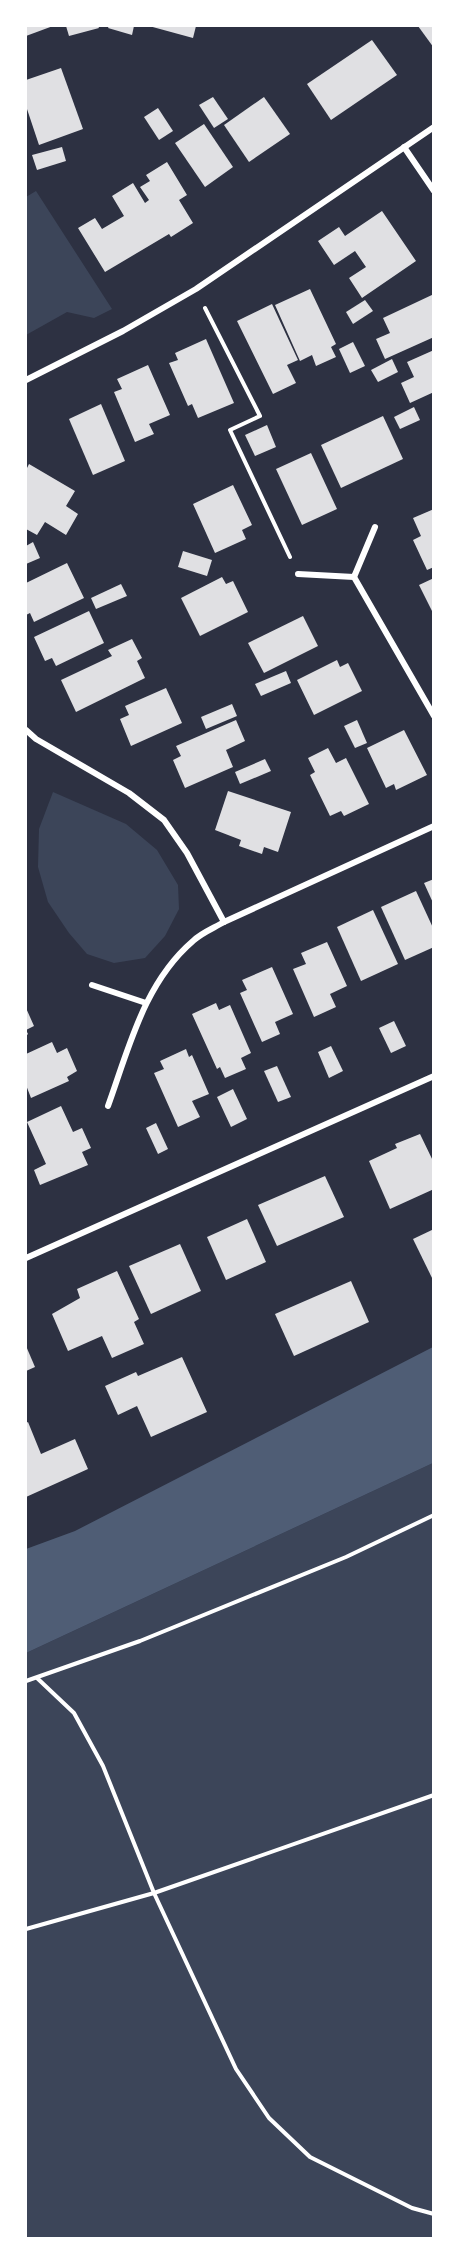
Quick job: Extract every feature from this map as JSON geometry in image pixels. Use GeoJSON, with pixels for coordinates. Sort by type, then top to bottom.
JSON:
{"type":"FeatureCollection","features":[{"type":"Feature","properties":{"kind":"street"},"geometry":{"type":"LineString","coordinates":[[26,380],[123,332],[196,289],[434,127]]}},
{"type":"Feature","properties":{"kind":"street"},"geometry":{"type":"LineString","coordinates":[[404,147],[434,191]]}},
{"type":"Feature","properties":{"kind":"street"},"geometry":{"type":"LineString","coordinates":[[354,577],[375,527]]}},
{"type":"Feature","properties":{"kind":"street"},"geometry":{"type":"LineString","coordinates":[[298,574],[354,577]]}},
{"type":"Feature","properties":{"kind":"street"},"geometry":{"type":"LineString","coordinates":[[354,577],[434,716]]}},
{"type":"Feature","properties":{"kind":"street"},"geometry":{"type":"LineString","coordinates":[[26,730],[36,739],[129,793],[164,820],[187,853],[224,922]]}},
{"type":"Feature","properties":{"kind":"street"},"geometry":{"type":"LineString","coordinates":[[108,1106],[146,1002],[158,979],[193,940],[224,922],[434,826]]}},
{"type":"Feature","properties":{"kind":"street"},"geometry":{"type":"LineString","coordinates":[[92,986],[146,1002]]}},
{"type":"Feature","properties":{"kind":"street"},"geometry":{"type":"LineString","coordinates":[[26,1258],[434,1076]]}},
{"type":"Feature","properties":{"kind":"path"},"geometry":{"type":"LineString","coordinates":[[196,289],[260,416],[230,430],[298,574]]}},
{"type":"Feature","properties":{"kind":"path"},"geometry":{"type":"LineString","coordinates":[[26,1681],[140,1641],[324,1566],[434,1515]]}},
{"type":"Feature","properties":{"kind":"path"},"geometry":{"type":"LineString","coordinates":[[37,1678],[74,1713],[103,1766],[154,1893],[236,2069],[268,2118],[310,2157],[403,2204],[434,2214]]}},
{"type":"Feature","properties":{"kind":"path"},"geometry":{"type":"LineString","coordinates":[[26,1929],[154,1893],[434,1795]]}},
{"type":"Feature","properties":{"kind":"shaded area"},"geometry":{"type":"Polygon","coordinates":[[[36,191],[112,309],[94,318],[67,312],[26,335],[26,197],[36,191]]]}},
{"type":"Feature","properties":{"kind":"shaded area"},"geometry":{"type":"Polygon","coordinates":[[[53,792],[126,824],[157,850],[178,885],[179,909],[165,936],[145,958],[114,963],[87,954],[69,933],[48,902],[38,867],[39,829],[53,792]]]}},
{"type":"Feature","properties":{"kind":"shaded area"},"geometry":{"type":"Polygon","coordinates":[[[433,1347],[433,1463],[26,1653],[26,1549],[75,1531],[433,1347]]]}},
{"type":"Feature","properties":{"kind":"shaded area"},"geometry":{"type":"Polygon","coordinates":[[[433,1463],[433,2238],[26,2238],[26,1653],[433,1463]]]}},
{"type":"Feature","properties":{"kind":"building"},"geometry":{"type":"Polygon","coordinates":[[[26,26],[53,26],[26,36],[26,26]]]}},
{"type":"Feature","properties":{"kind":"building"},"geometry":{"type":"Polygon","coordinates":[[[66,26],[98,26],[99,28],[69,36],[66,26]]]}},
{"type":"Feature","properties":{"kind":"building"},"geometry":{"type":"Polygon","coordinates":[[[109,26],[134,26],[132,35],[108,28],[109,26]]]}},
{"type":"Feature","properties":{"kind":"building"},"geometry":{"type":"Polygon","coordinates":[[[149,26],[196,26],[193,38],[149,26]]]}},
{"type":"Feature","properties":{"kind":"building"},"geometry":{"type":"Polygon","coordinates":[[[418,26],[434,26],[434,48],[418,26]]]}},
{"type":"Feature","properties":{"kind":"building"},"geometry":{"type":"Polygon","coordinates":[[[372,40],[397,75],[331,120],[307,84],[372,40]]]}},
{"type":"Feature","properties":{"kind":"building"},"geometry":{"type":"Polygon","coordinates":[[[61,68],[83,129],[39,145],[26,106],[26,80],[61,68]]]}},
{"type":"Feature","properties":{"kind":"building"},"geometry":{"type":"Polygon","coordinates":[[[213,97],[228,119],[214,128],[199,105],[213,97]]]}},
{"type":"Feature","properties":{"kind":"building"},"geometry":{"type":"Polygon","coordinates":[[[264,97],[290,134],[249,162],[224,125],[264,97]]]}},
{"type":"Feature","properties":{"kind":"building"},"geometry":{"type":"Polygon","coordinates":[[[158,108],[173,131],[159,140],[144,117],[158,108]]]}},
{"type":"Feature","properties":{"kind":"building"},"geometry":{"type":"Polygon","coordinates":[[[204,124],[233,167],[205,187],[175,143],[204,124]]]}},
{"type":"Feature","properties":{"kind":"building"},"geometry":{"type":"Polygon","coordinates":[[[62,147],[66,161],[37,170],[32,155],[62,147]]]}},
{"type":"Feature","properties":{"kind":"building"},"geometry":{"type":"Polygon","coordinates":[[[167,162],[187,195],[179,200],[193,223],[171,237],[169,234],[105,272],[78,228],[95,218],[102,229],[124,216],[112,196],[133,183],[145,203],[149,200],[140,187],[150,181],[146,175],[167,162]]]}},
{"type":"Feature","properties":{"kind":"building"},"geometry":{"type":"Polygon","coordinates":[[[382,211],[416,261],[362,298],[349,278],[366,267],[355,251],[334,265],[318,241],[339,227],[345,236],[382,211]]]}},
{"type":"Feature","properties":{"kind":"building"},"geometry":{"type":"Polygon","coordinates":[[[310,289],[336,344],[331,347],[336,357],[316,366],[312,355],[300,361],[275,305],[310,289]]]}},
{"type":"Feature","properties":{"kind":"building"},"geometry":{"type":"Polygon","coordinates":[[[434,294],[434,337],[385,359],[376,339],[390,333],[383,318],[434,294]]]}},
{"type":"Feature","properties":{"kind":"building"},"geometry":{"type":"Polygon","coordinates":[[[365,300],[373,311],[353,324],[346,312],[365,300]]]}},
{"type":"Feature","properties":{"kind":"building"},"geometry":{"type":"Polygon","coordinates":[[[272,304],[298,360],[287,365],[296,383],[273,394],[237,321],[272,304]]]}},
{"type":"Feature","properties":{"kind":"building"},"geometry":{"type":"Polygon","coordinates":[[[206,339],[234,403],[198,418],[192,404],[188,406],[169,363],[178,360],[175,353],[206,339]]]}},
{"type":"Feature","properties":{"kind":"building"},"geometry":{"type":"Polygon","coordinates":[[[353,342],[365,366],[350,373],[339,349],[353,342]]]}},
{"type":"Feature","properties":{"kind":"building"},"geometry":{"type":"Polygon","coordinates":[[[434,350],[434,392],[410,403],[401,383],[414,377],[407,362],[434,350]]]}},
{"type":"Feature","properties":{"kind":"building"},"geometry":{"type":"Polygon","coordinates":[[[392,359],[398,372],[378,382],[371,370],[392,359]]]}},
{"type":"Feature","properties":{"kind":"building"},"geometry":{"type":"Polygon","coordinates":[[[148,365],[170,415],[149,424],[154,434],[135,442],[114,392],[122,389],[117,379],[148,365]]]}},
{"type":"Feature","properties":{"kind":"building"},"geometry":{"type":"Polygon","coordinates":[[[101,404],[125,461],[93,475],[69,419],[101,404]]]}},
{"type":"Feature","properties":{"kind":"building"},"geometry":{"type":"Polygon","coordinates":[[[414,407],[420,420],[400,429],[394,417],[414,407]]]}},
{"type":"Feature","properties":{"kind":"building"},"geometry":{"type":"Polygon","coordinates":[[[383,416],[403,459],[341,488],[321,445],[383,416]]]}},
{"type":"Feature","properties":{"kind":"building"},"geometry":{"type":"Polygon","coordinates":[[[267,425],[276,447],[255,456],[245,435],[267,425]]]}},
{"type":"Feature","properties":{"kind":"building"},"geometry":{"type":"Polygon","coordinates":[[[311,453],[337,509],[302,525],[276,469],[311,453]]]}},
{"type":"Feature","properties":{"kind":"building"},"geometry":{"type":"Polygon","coordinates":[[[29,464],[75,491],[66,506],[78,514],[66,535],[45,522],[37,535],[26,529],[26,470],[29,464]]]}},
{"type":"Feature","properties":{"kind":"building"},"geometry":{"type":"Polygon","coordinates":[[[233,485],[252,525],[242,530],[246,539],[215,553],[193,504],[233,485]]]}},
{"type":"Feature","properties":{"kind":"building"},"geometry":{"type":"Polygon","coordinates":[[[434,509],[434,567],[427,570],[413,540],[421,536],[413,518],[434,509]]]}},
{"type":"Feature","properties":{"kind":"building"},"geometry":{"type":"Polygon","coordinates":[[[33,542],[40,558],[26,564],[26,546],[33,542]]]}},
{"type":"Feature","properties":{"kind":"building"},"geometry":{"type":"Polygon","coordinates":[[[183,551],[212,560],[207,576],[178,567],[183,551]]]}},
{"type":"Feature","properties":{"kind":"building"},"geometry":{"type":"Polygon","coordinates":[[[67,563],[84,598],[34,622],[30,613],[26,615],[26,583],[67,563]]]}},
{"type":"Feature","properties":{"kind":"building"},"geometry":{"type":"Polygon","coordinates":[[[222,577],[226,584],[233,581],[248,612],[200,636],[181,598],[222,577]]]}},
{"type":"Feature","properties":{"kind":"building"},"geometry":{"type":"Polygon","coordinates":[[[434,578],[434,615],[419,585],[434,578]]]}},
{"type":"Feature","properties":{"kind":"building"},"geometry":{"type":"Polygon","coordinates":[[[121,584],[127,596],[96,609],[91,598],[121,584]]]}},
{"type":"Feature","properties":{"kind":"building"},"geometry":{"type":"Polygon","coordinates":[[[89,611],[104,643],[56,666],[52,658],[45,661],[34,637],[89,611]]]}},
{"type":"Feature","properties":{"kind":"building"},"geometry":{"type":"Polygon","coordinates":[[[303,616],[318,646],[264,673],[248,643],[303,616]]]}},
{"type":"Feature","properties":{"kind":"building"},"geometry":{"type":"Polygon","coordinates":[[[132,639],[142,658],[137,661],[145,678],[76,712],[61,680],[112,656],[108,650],[132,639]]]}},
{"type":"Feature","properties":{"kind":"building"},"geometry":{"type":"Polygon","coordinates":[[[337,660],[340,667],[348,663],[362,691],[314,715],[297,680],[337,660]]]}},
{"type":"Feature","properties":{"kind":"building"},"geometry":{"type":"Polygon","coordinates":[[[286,671],[291,683],[261,696],[255,684],[286,671]]]}},
{"type":"Feature","properties":{"kind":"building"},"geometry":{"type":"Polygon","coordinates":[[[166,688],[182,723],[131,746],[120,719],[129,715],[125,706],[166,688]]]}},
{"type":"Feature","properties":{"kind":"building"},"geometry":{"type":"Polygon","coordinates":[[[232,704],[237,716],[206,729],[201,717],[232,704]]]}},
{"type":"Feature","properties":{"kind":"building"},"geometry":{"type":"Polygon","coordinates":[[[236,720],[245,741],[226,750],[233,767],[185,788],[173,760],[181,756],[176,746],[236,720]]]}},
{"type":"Feature","properties":{"kind":"building"},"geometry":{"type":"Polygon","coordinates":[[[357,720],[367,743],[355,748],[344,726],[357,720]]]}},
{"type":"Feature","properties":{"kind":"building"},"geometry":{"type":"Polygon","coordinates":[[[404,730],[427,775],[396,790],[394,784],[386,788],[367,748],[404,730]]]}},
{"type":"Feature","properties":{"kind":"building"},"geometry":{"type":"Polygon","coordinates":[[[328,748],[336,763],[346,758],[369,804],[344,816],[341,811],[330,816],[310,775],[315,772],[308,758],[328,748]]]}},
{"type":"Feature","properties":{"kind":"building"},"geometry":{"type":"Polygon","coordinates":[[[265,759],[271,771],[240,784],[235,772],[265,759]]]}},
{"type":"Feature","properties":{"kind":"building"},"geometry":{"type":"Polygon","coordinates":[[[228,791],[291,812],[278,852],[264,847],[262,854],[239,846],[241,840],[215,830],[228,791]]]}},
{"type":"Feature","properties":{"kind":"building"},"geometry":{"type":"Polygon","coordinates":[[[434,879],[434,905],[424,883],[434,879]]]}},
{"type":"Feature","properties":{"kind":"building"},"geometry":{"type":"Polygon","coordinates":[[[416,891],[434,930],[434,947],[405,960],[381,907],[416,891]]]}},
{"type":"Feature","properties":{"kind":"building"},"geometry":{"type":"Polygon","coordinates":[[[373,910],[398,964],[361,981],[337,927],[373,910]]]}},
{"type":"Feature","properties":{"kind":"building"},"geometry":{"type":"Polygon","coordinates":[[[327,942],[347,986],[330,994],[336,1007],[314,1017],[293,969],[306,964],[301,953],[327,942]]]}},
{"type":"Feature","properties":{"kind":"building"},"geometry":{"type":"Polygon","coordinates":[[[272,967],[293,1014],[275,1022],[280,1034],[262,1042],[240,993],[247,990],[242,980],[272,967]]]}},
{"type":"Feature","properties":{"kind":"building"},"geometry":{"type":"Polygon","coordinates":[[[216,1003],[219,1010],[230,1005],[251,1053],[241,1058],[246,1069],[225,1078],[220,1067],[217,1069],[192,1014],[216,1003]]]}},
{"type":"Feature","properties":{"kind":"building"},"geometry":{"type":"Polygon","coordinates":[[[26,1008],[34,1026],[26,1030],[26,1008]]]}},
{"type":"Feature","properties":{"kind":"building"},"geometry":{"type":"Polygon","coordinates":[[[394,1021],[406,1046],[391,1053],[379,1028],[394,1021]]]}},
{"type":"Feature","properties":{"kind":"building"},"geometry":{"type":"Polygon","coordinates":[[[52,1042],[57,1053],[67,1048],[77,1071],[67,1077],[69,1081],[31,1098],[26,1085],[26,1054],[52,1042]]]}},
{"type":"Feature","properties":{"kind":"building"},"geometry":{"type":"Polygon","coordinates":[[[331,1046],[343,1071],[329,1078],[318,1052],[331,1046]]]}},
{"type":"Feature","properties":{"kind":"building"},"geometry":{"type":"Polygon","coordinates":[[[186,1049],[189,1057],[192,1055],[209,1094],[192,1101],[200,1117],[178,1127],[154,1073],[164,1069],[160,1061],[186,1049]]]}},
{"type":"Feature","properties":{"kind":"building"},"geometry":{"type":"Polygon","coordinates":[[[277,1066],[291,1097],[278,1102],[264,1071],[277,1066]]]}},
{"type":"Feature","properties":{"kind":"building"},"geometry":{"type":"Polygon","coordinates":[[[233,1089],[247,1119],[231,1127],[217,1097],[233,1089]]]}},
{"type":"Feature","properties":{"kind":"building"},"geometry":{"type":"Polygon","coordinates":[[[61,1106],[73,1132],[82,1128],[91,1148],[82,1152],[88,1165],[40,1185],[34,1170],[46,1164],[27,1122],[61,1106]]]}},
{"type":"Feature","properties":{"kind":"building"},"geometry":{"type":"Polygon","coordinates":[[[156,1123],[168,1149],[158,1154],[146,1128],[156,1123]]]}},
{"type":"Feature","properties":{"kind":"building"},"geometry":{"type":"Polygon","coordinates":[[[420,1134],[434,1163],[434,1189],[390,1209],[369,1161],[397,1148],[395,1144],[420,1134]]]}},
{"type":"Feature","properties":{"kind":"building"},"geometry":{"type":"Polygon","coordinates":[[[325,1176],[344,1217],[277,1246],[258,1205],[325,1176]]]}},
{"type":"Feature","properties":{"kind":"building"},"geometry":{"type":"Polygon","coordinates":[[[247,1219],[266,1262],[226,1280],[207,1237],[247,1219]]]}},
{"type":"Feature","properties":{"kind":"building"},"geometry":{"type":"Polygon","coordinates":[[[434,1229],[434,1282],[413,1239],[434,1229]]]}},
{"type":"Feature","properties":{"kind":"building"},"geometry":{"type":"Polygon","coordinates":[[[180,1244],[201,1291],[151,1314],[129,1266],[180,1244]]]}},
{"type":"Feature","properties":{"kind":"building"},"geometry":{"type":"Polygon","coordinates":[[[117,1271],[139,1319],[134,1322],[144,1344],[112,1358],[102,1336],[68,1351],[52,1314],[80,1298],[77,1289],[117,1271]]]}},
{"type":"Feature","properties":{"kind":"building"},"geometry":{"type":"Polygon","coordinates":[[[351,1281],[369,1322],[294,1356],[275,1314],[351,1281]]]}},
{"type":"Feature","properties":{"kind":"building"},"geometry":{"type":"Polygon","coordinates":[[[26,1346],[35,1367],[26,1371],[26,1346]]]}},
{"type":"Feature","properties":{"kind":"building"},"geometry":{"type":"Polygon","coordinates":[[[182,1357],[207,1412],[151,1437],[137,1406],[118,1415],[105,1386],[136,1372],[138,1376],[182,1357]]]}},
{"type":"Feature","properties":{"kind":"building"},"geometry":{"type":"Polygon","coordinates":[[[28,1422],[41,1454],[75,1439],[88,1469],[26,1497],[26,1423],[28,1422]]]}}]}
